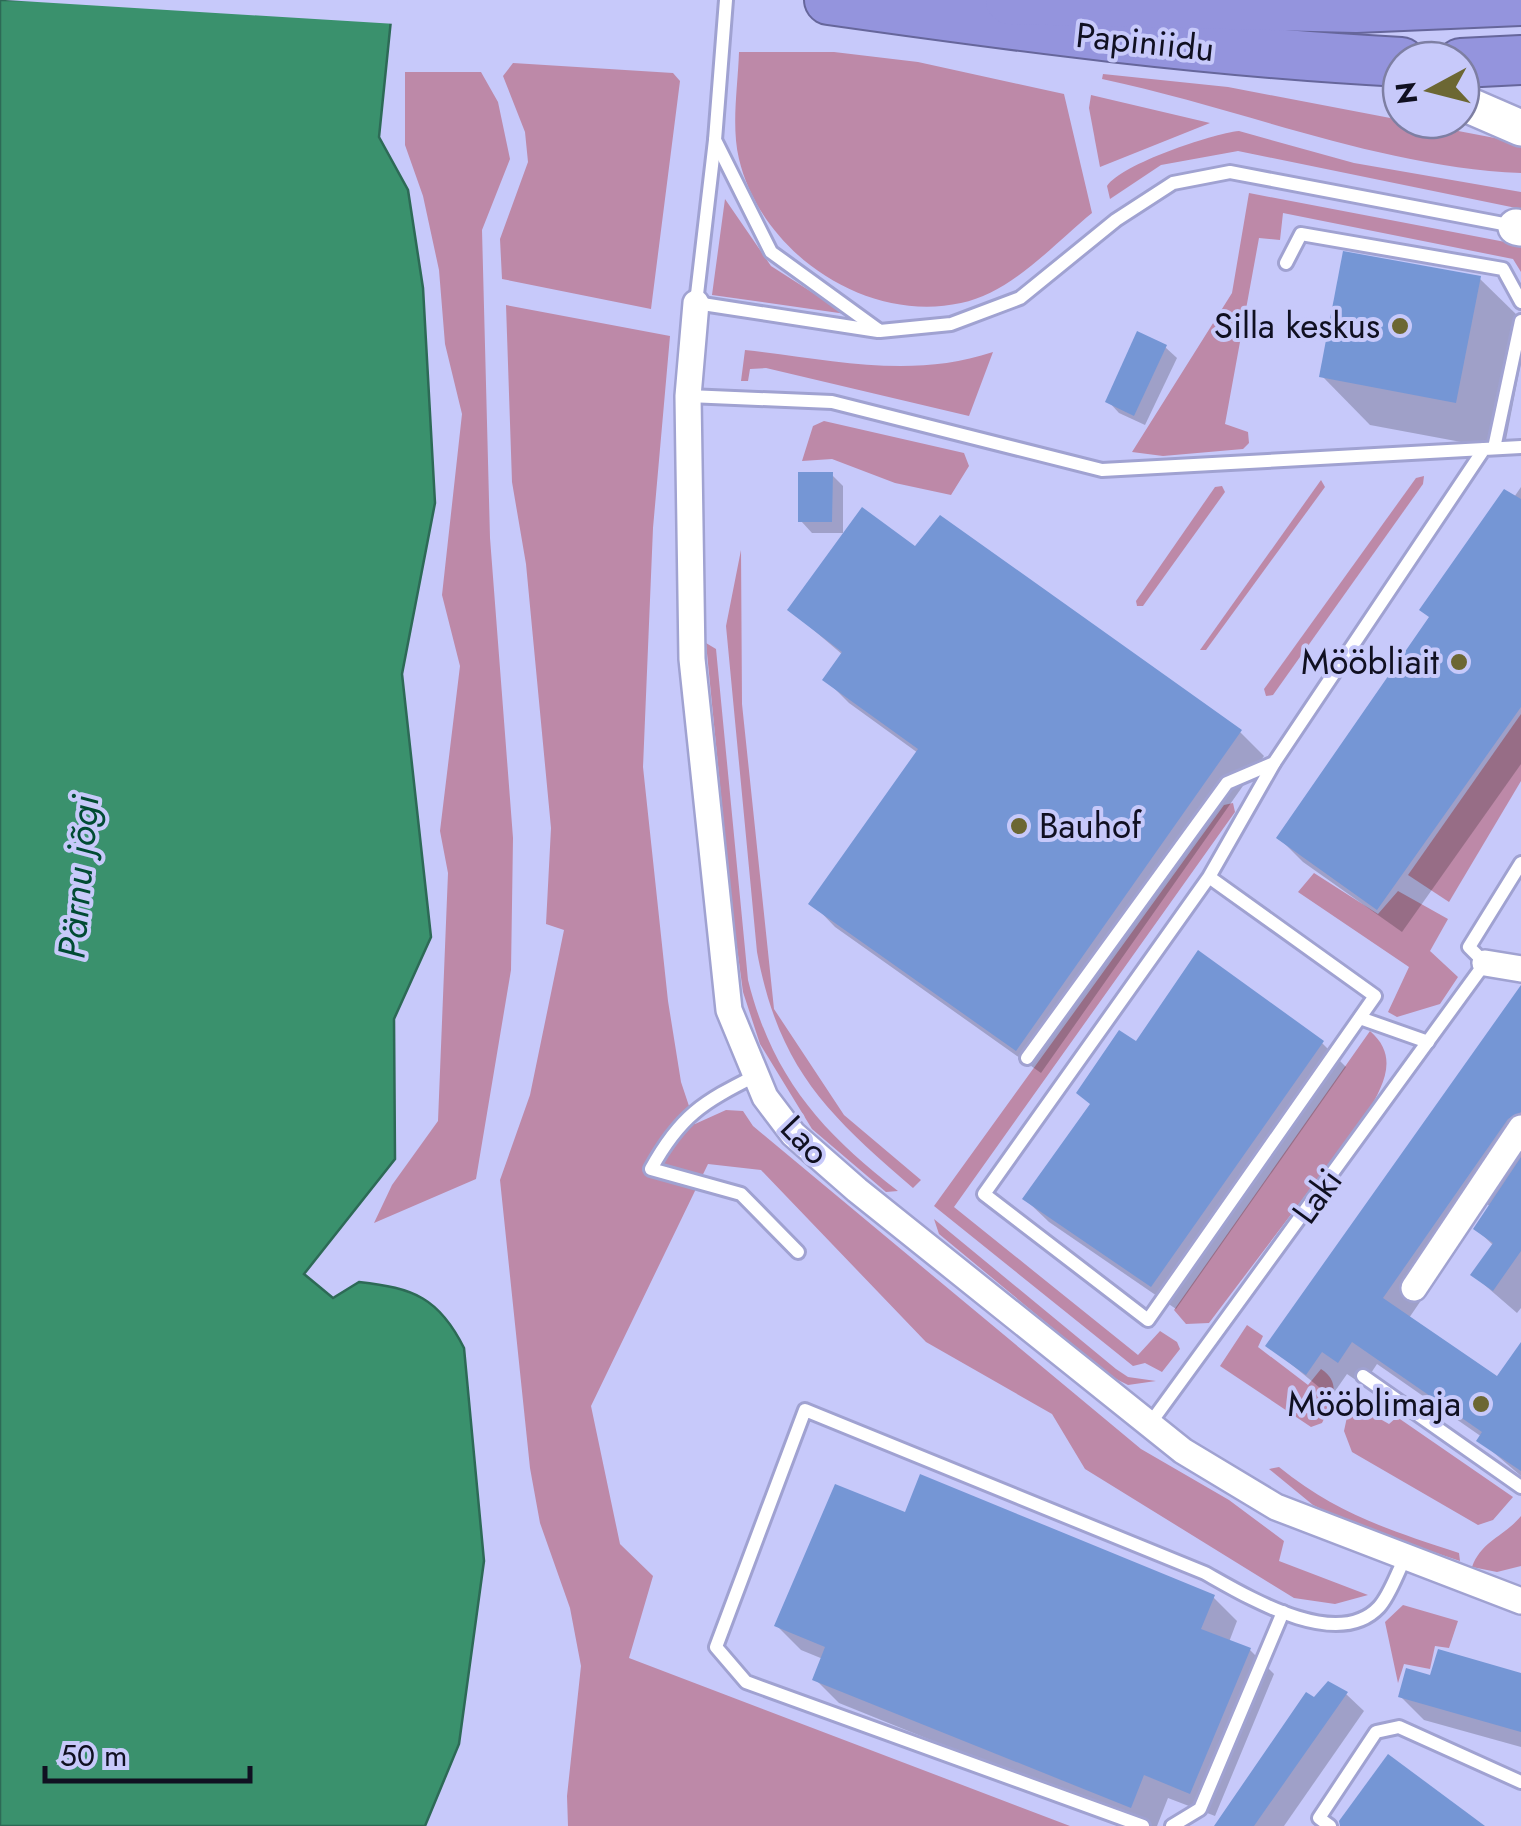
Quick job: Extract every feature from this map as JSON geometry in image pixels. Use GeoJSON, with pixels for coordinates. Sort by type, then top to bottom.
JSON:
{"type":"FeatureCollection","features":[{"type":"Feature","properties":{"kind":"highway","name":"Papiniidu"},"geometry":{"type":"LineString","coordinates":[[829,0],[1064,34],[1265,55]]}},
{"type":"Feature","properties":{"kind":"highway","name":"Papiniidu"},"geometry":{"type":"LineString","coordinates":[[996,0],[1356,8],[1521,0]]}},
{"type":"Feature","properties":{"kind":"highway"},"geometry":{"type":"LineString","coordinates":[[1265,55],[1381,61]]}},
{"type":"Feature","properties":{"kind":"highway"},"geometry":{"type":"LineString","coordinates":[[1481,62],[1521,60]]}},
{"type":"Feature","properties":{"kind":"main road","name":"Papiniidu"},"geometry":{"type":"LineString","coordinates":[[1265,55],[1381,80]]}},
{"type":"Feature","properties":{"kind":"main road"},"geometry":{"type":"LineString","coordinates":[[1481,102],[1521,108]]}},
{"type":"Feature","properties":{"kind":"main road"},"geometry":{"type":"LineString","coordinates":[[1481,109],[1521,128]]}},
{"type":"Feature","properties":{"kind":"street","name":"Lao"},"geometry":{"type":"LineString","coordinates":[[696,304],[688,396],[692,659],[730,1010],[755,1076],[793,1134],[1148,1428],[1276,1507],[1521,1601]]}},
{"type":"Feature","properties":{"kind":"street"},"geometry":{"type":"LineString","coordinates":[[1485,963],[1521,969]]}},
{"type":"Feature","properties":{"kind":"street"},"geometry":{"type":"LineString","coordinates":[[1414,1288],[1521,1128]]}},
{"type":"Feature","properties":{"kind":"lane"},"geometry":{"type":"LineString","coordinates":[[726,0],[696,304],[880,331],[951,324],[1020,298],[1116,220],[1173,183],[1230,172],[1519,227]]}},
{"type":"Feature","properties":{"kind":"lane"},"geometry":{"type":"LineString","coordinates":[[714,140],[771,252],[880,331]]}},
{"type":"Feature","properties":{"kind":"lane"},"geometry":{"type":"LineString","coordinates":[[1286,263],[1301,234],[1504,269],[1521,302]]}},
{"type":"Feature","properties":{"kind":"lane"},"geometry":{"type":"LineString","coordinates":[[1209,877],[1375,996],[1148,1320],[984,1194],[1209,877],[1274,763],[1489,449],[1521,321]]}},
{"type":"Feature","properties":{"kind":"lane"},"geometry":{"type":"LineString","coordinates":[[688,396],[832,402],[1102,470],[1521,447]]}},
{"type":"Feature","properties":{"kind":"lane"},"geometry":{"type":"LineString","coordinates":[[1026,1058],[1227,783],[1274,763]]}},
{"type":"Feature","properties":{"kind":"lane"},"geometry":{"type":"LineString","coordinates":[[1485,963],[1469,947],[1521,863]]}},
{"type":"Feature","properties":{"kind":"lane","name":"Laki"},"geometry":{"type":"LineString","coordinates":[[1148,1428],[1485,963]]}},
{"type":"Feature","properties":{"kind":"lane"},"geometry":{"type":"LineString","coordinates":[[1360,1018],[1428,1042]]}},
{"type":"Feature","properties":{"kind":"lane"},"geometry":{"type":"LineString","coordinates":[[755,1076],[703,1102],[671,1132],[651,1168],[742,1194],[798,1252]]}},
{"type":"Feature","properties":{"kind":"lane"},"geometry":{"type":"LineString","coordinates":[[1363,1376],[1521,1487]]}},
{"type":"Feature","properties":{"kind":"lane"},"geometry":{"type":"LineString","coordinates":[[1144,1826],[746,1682],[716,1646],[805,1410],[1205,1573],[1283,1612],[1328,1625],[1364,1618],[1380,1606],[1405,1558]]}},
{"type":"Feature","properties":{"kind":"lane"},"geometry":{"type":"LineString","coordinates":[[1172,1826],[1200,1809],[1283,1612]]}},
{"type":"Feature","properties":{"kind":"lane"},"geometry":{"type":"LineString","coordinates":[[1330,1826],[1319,1818],[1376,1732],[1399,1727],[1521,1782]]}},
{"type":"Feature","properties":{"kind":"shaded area"},"geometry":{"type":"Polygon","coordinates":[[[739,52],[834,52],[918,62],[1064,94],[1092,213],[1031,266],[979,298],[925,307],[889,302],[854,291],[822,274],[794,251],[769,224],[751,193],[735,133],[739,52]]]}},
{"type":"Feature","properties":{"kind":"shaded area"},"geometry":{"type":"Polygon","coordinates":[[[513,63],[673,73],[680,81],[651,309],[502,279],[500,239],[528,162],[525,132],[503,76],[513,63]]]}},
{"type":"Feature","properties":{"kind":"shaded area"},"geometry":{"type":"Polygon","coordinates":[[[405,72],[481,72],[498,102],[510,159],[482,230],[490,538],[513,838],[511,970],[476,1179],[374,1223],[392,1185],[438,1121],[448,873],[440,831],[460,666],[442,595],[462,414],[445,344],[439,270],[423,196],[405,145],[405,72]]]}},
{"type":"Feature","properties":{"kind":"shaded area"},"geometry":{"type":"Polygon","coordinates":[[[1103,74],[1228,87],[1381,116],[1381,140],[1481,140],[1481,135],[1521,143],[1521,173],[1415,160],[1102,79],[1103,74]]]}},
{"type":"Feature","properties":{"kind":"shaded area"},"geometry":{"type":"Polygon","coordinates":[[[1091,95],[1210,123],[1100,167],[1089,108],[1091,95]]]}},
{"type":"Feature","properties":{"kind":"shaded area"},"geometry":{"type":"Polygon","coordinates":[[[1239,131],[1354,163],[1521,192],[1521,209],[1238,151],[1161,165],[1110,199],[1107,186],[1130,169],[1189,144],[1239,131]]]}},
{"type":"Feature","properties":{"kind":"shaded area"},"geometry":{"type":"Polygon","coordinates":[[[1249,193],[1521,245],[1521,272],[1513,259],[1283,213],[1280,240],[1259,238],[1225,424],[1248,432],[1249,443],[1243,449],[1163,456],[1132,452],[1232,293],[1249,193]]]}},
{"type":"Feature","properties":{"kind":"shaded area"},"geometry":{"type":"Polygon","coordinates":[[[725,199],[771,266],[846,314],[712,295],[725,199]]]}},
{"type":"Feature","properties":{"kind":"shaded area"},"geometry":{"type":"Polygon","coordinates":[[[506,305],[670,336],[653,528],[643,767],[668,1001],[681,1082],[695,1124],[726,1110],[743,1111],[753,1126],[1141,1449],[1229,1500],[1284,1541],[1279,1561],[1368,1595],[1335,1604],[1294,1598],[1085,1469],[1052,1414],[926,1342],[761,1170],[708,1164],[591,1406],[620,1544],[653,1576],[629,1658],[1070,1826],[568,1826],[567,1796],[581,1666],[570,1608],[540,1523],[530,1468],[500,1180],[530,1095],[564,930],[546,924],[551,828],[526,564],[512,482],[506,305]]]}},
{"type":"Feature","properties":{"kind":"shaded area"},"geometry":{"type":"Polygon","coordinates":[[[745,350],[900,366],[931,365],[993,352],[969,416],[766,368],[750,369],[748,381],[741,381],[745,350]]]}},
{"type":"Feature","properties":{"kind":"shaded area"},"geometry":{"type":"Polygon","coordinates":[[[824,421],[964,453],[969,466],[951,495],[895,483],[832,459],[802,461],[813,426],[824,421]]]}},
{"type":"Feature","properties":{"kind":"shaded area"},"geometry":{"type":"Polygon","coordinates":[[[1424,476],[1423,484],[1273,695],[1266,696],[1264,689],[1416,478],[1424,476]]]}},
{"type":"Feature","properties":{"kind":"shaded area"},"geometry":{"type":"Polygon","coordinates":[[[1321,480],[1325,487],[1206,650],[1200,650],[1321,480]]]}},
{"type":"Feature","properties":{"kind":"shaded area"},"geometry":{"type":"Polygon","coordinates":[[[1222,486],[1225,492],[1143,606],[1137,606],[1136,601],[1215,487],[1222,486]]]}},
{"type":"Feature","properties":{"kind":"shaded area"},"geometry":{"type":"Polygon","coordinates":[[[741,550],[742,704],[774,1009],[844,1115],[921,1180],[913,1188],[855,1136],[811,1085],[778,1027],[766,992],[757,952],[726,626],[741,550]]]}},
{"type":"Feature","properties":{"kind":"shaded area"},"geometry":{"type":"Polygon","coordinates":[[[706,643],[716,649],[748,980],[758,1014],[771,1045],[803,1099],[845,1147],[898,1191],[886,1192],[812,1129],[760,1044],[743,992],[733,918],[706,643]]]}},
{"type":"Feature","properties":{"kind":"shaded area"},"geometry":{"type":"Polygon","coordinates":[[[1521,714],[1521,781],[1449,902],[1408,875],[1521,714]]]}},
{"type":"Feature","properties":{"kind":"shaded area"},"geometry":{"type":"Polygon","coordinates":[[[1233,803],[1235,812],[954,1207],[1138,1355],[1160,1331],[1177,1342],[1180,1349],[1162,1372],[1145,1363],[1133,1366],[934,1206],[1224,805],[1233,803]]]}},
{"type":"Feature","properties":{"kind":"shaded area"},"geometry":{"type":"Polygon","coordinates":[[[1314,873],[1378,914],[1398,891],[1448,919],[1430,951],[1458,977],[1440,1004],[1397,1017],[1388,1012],[1409,967],[1298,892],[1314,873]]]}},
{"type":"Feature","properties":{"kind":"shaded area"},"geometry":{"type":"Polygon","coordinates":[[[1370,1031],[1384,1051],[1386,1071],[1367,1114],[1209,1323],[1186,1324],[1174,1310],[1370,1031]]]}},
{"type":"Feature","properties":{"kind":"shaded area"},"geometry":{"type":"Polygon","coordinates":[[[934,1219],[1116,1369],[1128,1377],[1156,1381],[1128,1385],[1112,1377],[939,1234],[934,1219]]]}},
{"type":"Feature","properties":{"kind":"shaded area"},"geometry":{"type":"Polygon","coordinates":[[[1247,1325],[1263,1336],[1258,1347],[1308,1385],[1321,1369],[1328,1375],[1334,1394],[1322,1423],[1311,1427],[1220,1366],[1247,1325]]]}},
{"type":"Feature","properties":{"kind":"shaded area"},"geometry":{"type":"Polygon","coordinates":[[[1359,1407],[1389,1424],[1397,1417],[1513,1497],[1493,1520],[1478,1525],[1352,1452],[1344,1431],[1347,1417],[1359,1407]]]}},
{"type":"Feature","properties":{"kind":"shaded area"},"geometry":{"type":"Polygon","coordinates":[[[1279,1467],[1343,1509],[1459,1553],[1460,1561],[1356,1526],[1313,1505],[1269,1469],[1279,1467]]]}},
{"type":"Feature","properties":{"kind":"shaded area"},"geometry":{"type":"Polygon","coordinates":[[[1521,1516],[1521,1566],[1497,1572],[1472,1567],[1481,1551],[1521,1516]]]}},
{"type":"Feature","properties":{"kind":"shaded area"},"geometry":{"type":"Polygon","coordinates":[[[1403,1605],[1458,1621],[1449,1648],[1435,1646],[1430,1669],[1404,1664],[1398,1683],[1385,1622],[1403,1605]]]}},
{"type":"Feature","properties":{"kind":"water","name":"Pärnu jõgi"},"geometry":{"type":"Polygon","coordinates":[[[0,0],[393,0],[379,137],[408,190],[423,288],[435,503],[402,674],[431,937],[394,1019],[395,1159],[304,1274],[333,1298],[359,1282],[423,1298],[445,1317],[464,1348],[484,1561],[459,1744],[425,1826],[0,1826],[0,0]]]}},
{"type":"Feature","properties":{"kind":"pier"},"geometry":{"type":"Polygon","coordinates":[[[5,0],[398,0],[396,24],[5,0]]]}},
{"type":"Feature","properties":{"kind":"building","name":"Silla keskus"},"geometry":{"type":"Polygon","coordinates":[[[1343,251],[1481,276],[1456,403],[1319,377],[1343,251]]]}},
{"type":"Feature","properties":{"kind":"building"},"geometry":{"type":"Polygon","coordinates":[[[1137,331],[1167,345],[1134,416],[1105,402],[1137,331]]]}},
{"type":"Feature","properties":{"kind":"building"},"geometry":{"type":"Polygon","coordinates":[[[798,472],[833,472],[832,522],[798,522],[798,472]]]}},
{"type":"Feature","properties":{"kind":"building","name":"Mööbliait"},"geometry":{"type":"Polygon","coordinates":[[[1504,489],[1521,499],[1521,707],[1377,910],[1276,838],[1429,617],[1419,610],[1504,489]]]}},
{"type":"Feature","properties":{"kind":"building","name":"Bauhof"},"geometry":{"type":"Polygon","coordinates":[[[862,507],[915,546],[940,515],[1242,730],[1016,1051],[808,904],[918,749],[822,680],[842,652],[787,610],[862,507]]]}},
{"type":"Feature","properties":{"kind":"building"},"geometry":{"type":"Polygon","coordinates":[[[1198,950],[1324,1041],[1151,1287],[1022,1199],[1090,1104],[1076,1093],[1119,1030],[1136,1041],[1198,950]]]}},
{"type":"Feature","properties":{"kind":"building"},"geometry":{"type":"Polygon","coordinates":[[[1521,985],[1521,1112],[1508,1119],[1383,1298],[1497,1376],[1521,1342],[1521,1471],[1476,1441],[1482,1432],[1352,1342],[1338,1363],[1322,1352],[1306,1375],[1265,1346],[1521,985]]]}},
{"type":"Feature","properties":{"kind":"building","name":"Mööblimaja"},"geometry":{"type":"Polygon","coordinates":[[[1521,1157],[1521,1251],[1493,1291],[1470,1275],[1493,1243],[1473,1229],[1521,1157]]]}},
{"type":"Feature","properties":{"kind":"building"},"geometry":{"type":"Polygon","coordinates":[[[920,1474],[1215,1595],[1201,1629],[1251,1648],[1190,1794],[1144,1775],[1131,1808],[812,1680],[825,1647],[774,1626],[835,1484],[905,1512],[920,1474]]]}},
{"type":"Feature","properties":{"kind":"building"},"geometry":{"type":"Polygon","coordinates":[[[1438,1649],[1521,1673],[1521,1732],[1398,1697],[1406,1668],[1430,1675],[1438,1649]]]}},
{"type":"Feature","properties":{"kind":"building"},"geometry":{"type":"Polygon","coordinates":[[[1328,1681],[1348,1692],[1254,1826],[1214,1826],[1306,1692],[1314,1697],[1328,1681]]]}},
{"type":"Feature","properties":{"kind":"building"},"geometry":{"type":"Polygon","coordinates":[[[1388,1754],[1485,1826],[1340,1826],[1339,1821],[1388,1754]]]}},
{"type":"Feature","properties":{"kind":"place","name":"Silla keskus"},"geometry":{"type":"Point","coordinates":[1400,326]}},
{"type":"Feature","properties":{"kind":"place","name":"Mööbliait"},"geometry":{"type":"Point","coordinates":[1459,662]}},
{"type":"Feature","properties":{"kind":"place","name":"Bauhof"},"geometry":{"type":"Point","coordinates":[1019,826]}},
{"type":"Feature","properties":{"kind":"place","name":"Mööblimaja"},"geometry":{"type":"Point","coordinates":[1481,1404]}}]}
